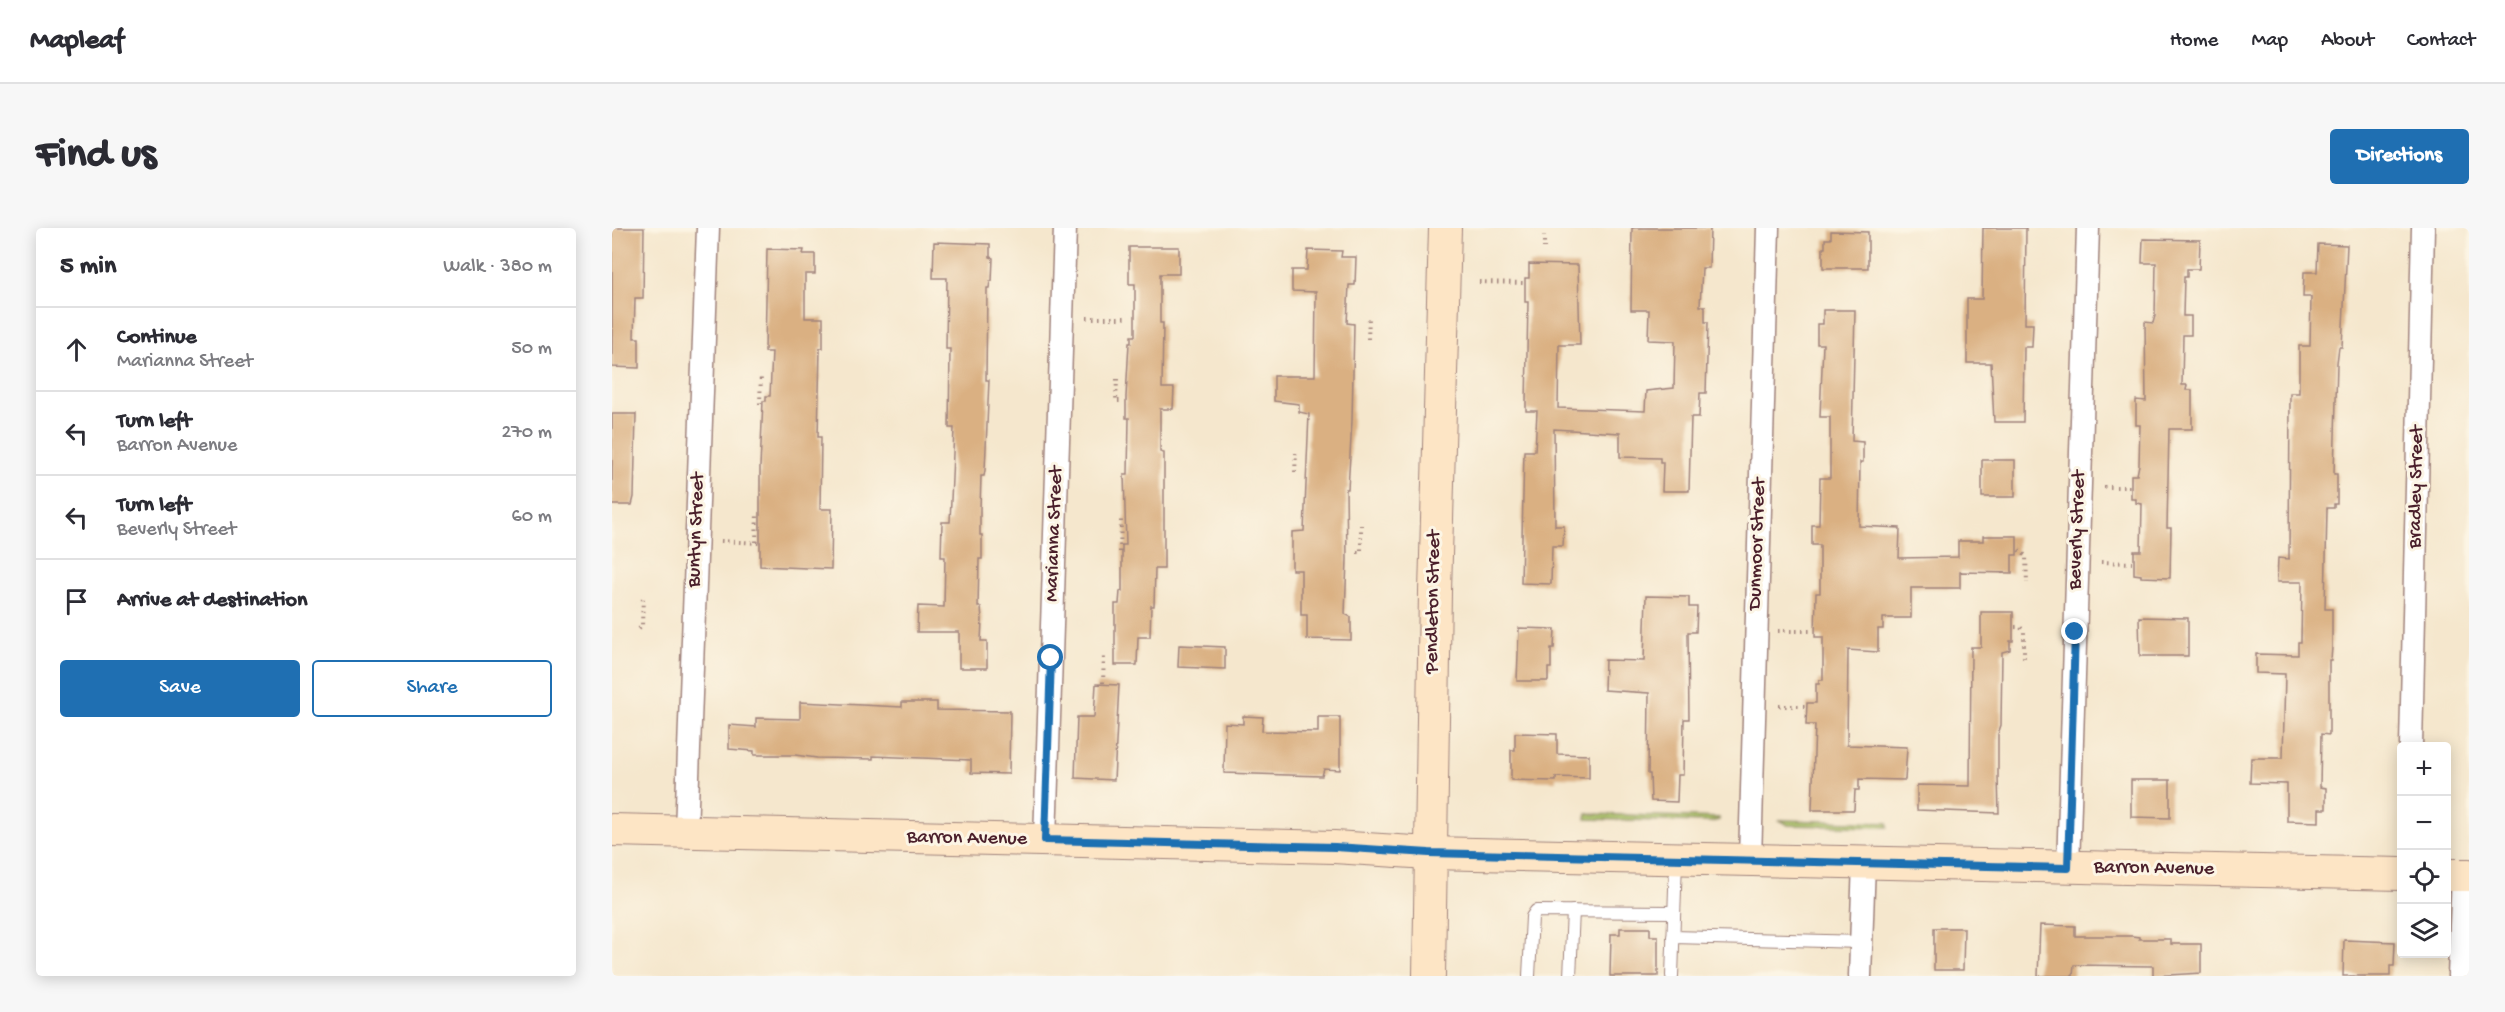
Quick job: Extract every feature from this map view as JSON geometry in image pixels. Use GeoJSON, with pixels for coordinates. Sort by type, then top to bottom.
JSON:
{"type":"FeatureCollection","features":[{"type":"Feature","properties":{"kind":"main road","name":"Pendleton Street"},"geometry":{"type":"LineString","coordinates":[[1429,976],[1429,853],[1445,228]]}},
{"type":"Feature","properties":{"kind":"main road","name":"Barron Avenue"},"geometry":{"type":"LineString","coordinates":[[612,830],[1335,847],[1429,853],[2397,874]]}},
{"type":"Feature","properties":{"kind":"street","name":"Buntyn Street"},"geometry":{"type":"LineString","coordinates":[[687,832],[708,228]]}},
{"type":"Feature","properties":{"kind":"street","name":"Marianna Street"},"geometry":{"type":"LineString","coordinates":[[1045,840],[1065,228]]}},
{"type":"Feature","properties":{"kind":"street","name":"Dunmoor Street"},"geometry":{"type":"LineString","coordinates":[[1750,860],[1768,228]]}},
{"type":"Feature","properties":{"kind":"street","name":"Beverly Street"},"geometry":{"type":"LineString","coordinates":[[2068,868],[2088,228]]}},
{"type":"Feature","properties":{"kind":"street","name":"Bradley Street"},"geometry":{"type":"LineString","coordinates":[[2411,742],[2423,228]]}},
{"type":"Feature","properties":{"kind":"street"},"geometry":{"type":"LineString","coordinates":[[1860,976],[1864,862]]}},
{"type":"Feature","properties":{"kind":"street"},"geometry":{"type":"LineString","coordinates":[[2459,875],[2459,976]]}},
{"type":"Feature","properties":{"kind":"lane"},"geometry":{"type":"LineString","coordinates":[[1672,976],[1676,859]]}},
{"type":"Feature","properties":{"kind":"lane"},"geometry":{"type":"LineString","coordinates":[[1529,976],[1533,913],[1536,911],[1674,912]]}},
{"type":"Feature","properties":{"kind":"lane"},"geometry":{"type":"LineString","coordinates":[[1570,976],[1573,911]]}},
{"type":"Feature","properties":{"kind":"lane"},"geometry":{"type":"LineString","coordinates":[[1673,937],[1861,942]]}},
{"type":"Feature","properties":{"kind":"path"},"geometry":{"type":"LineString","coordinates":[[1544,235],[1544,248]]}},
{"type":"Feature","properties":{"kind":"path"},"geometry":{"type":"LineString","coordinates":[[1479,282],[1524,283]]}},
{"type":"Feature","properties":{"kind":"path"},"geometry":{"type":"LineString","coordinates":[[1087,318],[1129,318]]}},
{"type":"Feature","properties":{"kind":"path"},"geometry":{"type":"LineString","coordinates":[[1368,339],[1369,318]]}},
{"type":"Feature","properties":{"kind":"path"},"geometry":{"type":"LineString","coordinates":[[760,374],[760,404]]}},
{"type":"Feature","properties":{"kind":"path"},"geometry":{"type":"LineString","coordinates":[[1117,379],[1116,401],[1123,401]]}},
{"type":"Feature","properties":{"kind":"path"},"geometry":{"type":"LineString","coordinates":[[1295,472],[1296,453]]}},
{"type":"Feature","properties":{"kind":"path"},"geometry":{"type":"LineString","coordinates":[[2103,487],[2130,487]]}},
{"type":"Feature","properties":{"kind":"path"},"geometry":{"type":"LineString","coordinates":[[721,541],[758,542],[757,513]]}},
{"type":"Feature","properties":{"kind":"path"},"geometry":{"type":"LineString","coordinates":[[1120,552],[1121,520]]}},
{"type":"Feature","properties":{"kind":"path"},"geometry":{"type":"LineString","coordinates":[[1357,552],[1360,552],[1360,525]]}},
{"type":"Feature","properties":{"kind":"path"},"geometry":{"type":"LineString","coordinates":[[2019,550],[2026,556],[2027,583]]}},
{"type":"Feature","properties":{"kind":"path"},"geometry":{"type":"LineString","coordinates":[[2101,562],[2132,563]]}},
{"type":"Feature","properties":{"kind":"path"},"geometry":{"type":"LineString","coordinates":[[639,628],[642,626],[643,595]]}},
{"type":"Feature","properties":{"kind":"path"},"geometry":{"type":"LineString","coordinates":[[2015,627],[2023,628],[2024,631],[2024,659]]}},
{"type":"Feature","properties":{"kind":"path"},"geometry":{"type":"LineString","coordinates":[[1778,631],[1813,632]]}},
{"type":"Feature","properties":{"kind":"path"},"geometry":{"type":"LineString","coordinates":[[1103,683],[1104,655]]}},
{"type":"Feature","properties":{"kind":"path"},"geometry":{"type":"LineString","coordinates":[[1776,706],[1805,706]]}},
{"type":"Feature","properties":{"kind":"green space"},"geometry":{"type":"Polygon","coordinates":[[[1587,814],[1719,818],[1719,820],[1711,822],[1586,819],[1587,814]]]}},
{"type":"Feature","properties":{"kind":"green space"},"geometry":{"type":"Polygon","coordinates":[[[1779,820],[1888,823],[1888,827],[1788,825],[1779,820]]]}},
{"type":"Feature","properties":{"kind":"building"},"geometry":{"type":"Polygon","coordinates":[[[612,228],[644,228],[643,298],[635,298],[634,338],[639,338],[639,368],[612,367],[612,228]]]}},
{"type":"Feature","properties":{"kind":"building"},"geometry":{"type":"Polygon","coordinates":[[[1632,228],[1710,228],[1709,268],[1702,268],[1700,306],[1705,306],[1705,322],[1708,322],[1706,393],[1700,393],[1699,417],[1691,417],[1689,491],[1662,491],[1663,462],[1660,462],[1660,458],[1620,457],[1620,433],[1554,429],[1555,526],[1564,526],[1563,546],[1552,546],[1551,584],[1521,583],[1524,451],[1535,451],[1537,411],[1526,411],[1528,302],[1525,302],[1525,278],[1529,278],[1529,264],[1578,265],[1580,345],[1559,345],[1558,408],[1645,411],[1646,391],[1674,388],[1675,341],[1648,340],[1649,310],[1631,310],[1632,228]]]}},
{"type":"Feature","properties":{"kind":"building"},"geometry":{"type":"Polygon","coordinates":[[[1983,228],[2026,228],[2025,324],[2033,324],[2032,347],[2024,347],[2023,422],[1994,422],[1991,363],[1967,363],[1967,299],[1982,299],[1983,228]]]}},
{"type":"Feature","properties":{"kind":"building"},"geometry":{"type":"Polygon","coordinates":[[[1831,231],[1868,232],[1868,268],[1823,268],[1823,248],[1825,248],[1825,239],[1831,239],[1831,231]]]}},
{"type":"Feature","properties":{"kind":"building"},"geometry":{"type":"Polygon","coordinates":[[[2143,239],[2200,240],[2199,269],[2187,269],[2187,277],[2184,277],[2183,316],[2191,316],[2191,335],[2183,335],[2182,385],[2187,385],[2186,390],[2192,390],[2192,429],[2169,429],[2167,528],[2171,528],[2170,578],[2141,577],[2141,575],[2134,574],[2134,551],[2141,551],[2142,504],[2136,503],[2136,499],[2131,499],[2131,475],[2137,475],[2139,465],[2140,425],[2136,425],[2136,400],[2146,401],[2145,322],[2153,323],[2155,316],[2156,263],[2142,263],[2143,239]]]}},
{"type":"Feature","properties":{"kind":"building"},"geometry":{"type":"Polygon","coordinates":[[[934,242],[990,244],[990,257],[993,258],[992,281],[987,288],[986,380],[989,380],[985,470],[984,476],[981,476],[982,559],[979,559],[978,607],[981,607],[981,641],[987,641],[987,668],[959,668],[959,632],[917,632],[918,606],[944,607],[945,557],[941,557],[942,522],[950,522],[952,478],[954,428],[949,428],[950,349],[946,349],[947,278],[933,278],[934,242]]]}},
{"type":"Feature","properties":{"kind":"building"},"geometry":{"type":"Polygon","coordinates":[[[2318,244],[2347,245],[2342,347],[2339,347],[2337,363],[2334,474],[2337,474],[2337,504],[2334,504],[2334,508],[2327,508],[2325,609],[2332,609],[2332,647],[2331,660],[2329,660],[2329,735],[2321,734],[2320,787],[2326,788],[2326,809],[2319,809],[2319,822],[2287,821],[2287,784],[2250,783],[2251,758],[2283,758],[2285,674],[2256,673],[2256,654],[2298,655],[2298,642],[2301,642],[2302,582],[2277,582],[2278,558],[2289,559],[2290,393],[2299,393],[2299,346],[2310,346],[2311,297],[2303,297],[2304,272],[2317,272],[2318,244]]]}},
{"type":"Feature","properties":{"kind":"building"},"geometry":{"type":"Polygon","coordinates":[[[1129,247],[1179,247],[1179,274],[1160,274],[1160,323],[1163,323],[1162,388],[1174,388],[1173,409],[1160,409],[1160,452],[1164,453],[1164,569],[1155,569],[1150,637],[1138,637],[1137,665],[1115,665],[1115,604],[1119,604],[1120,591],[1122,591],[1122,545],[1126,545],[1124,474],[1128,474],[1129,418],[1126,418],[1126,397],[1129,343],[1131,343],[1131,336],[1135,336],[1135,284],[1129,284],[1129,247]]]}},
{"type":"Feature","properties":{"kind":"building"},"geometry":{"type":"Polygon","coordinates":[[[767,249],[804,250],[803,254],[815,254],[815,274],[805,274],[805,318],[823,318],[818,437],[821,437],[820,509],[832,509],[831,569],[760,566],[763,401],[766,401],[766,396],[770,396],[772,352],[765,352],[767,249]]]}},
{"type":"Feature","properties":{"kind":"building"},"geometry":{"type":"Polygon","coordinates":[[[1308,250],[1342,251],[1341,257],[1356,257],[1355,285],[1349,285],[1347,323],[1354,324],[1352,421],[1348,489],[1346,489],[1345,614],[1351,617],[1351,640],[1307,639],[1307,615],[1301,615],[1301,570],[1292,570],[1292,532],[1304,531],[1309,414],[1299,412],[1299,404],[1274,401],[1274,376],[1315,376],[1316,292],[1292,291],[1292,270],[1307,270],[1308,250]]]}},
{"type":"Feature","properties":{"kind":"building"},"geometry":{"type":"Polygon","coordinates":[[[1823,310],[1855,310],[1852,441],[1863,442],[1863,462],[1860,462],[1859,526],[1900,528],[1899,558],[1958,557],[1958,541],[1983,541],[1983,536],[2017,536],[2017,555],[2012,555],[2012,573],[1960,572],[1960,588],[1911,588],[1911,618],[1883,618],[1883,629],[1878,629],[1878,652],[1848,650],[1847,745],[1907,747],[1905,780],[1859,779],[1859,790],[1855,790],[1854,810],[1812,810],[1815,725],[1806,725],[1807,703],[1816,703],[1816,684],[1819,684],[1819,680],[1823,680],[1823,637],[1815,637],[1816,593],[1820,593],[1820,545],[1812,545],[1812,525],[1819,525],[1820,478],[1830,478],[1830,417],[1820,417],[1823,344],[1817,344],[1817,324],[1823,324],[1823,310]]]}},
{"type":"Feature","properties":{"kind":"building"},"geometry":{"type":"Polygon","coordinates":[[[612,414],[636,414],[632,505],[612,505],[612,414]]]}},
{"type":"Feature","properties":{"kind":"building"},"geometry":{"type":"Polygon","coordinates":[[[1982,460],[2015,460],[2015,497],[1982,497],[1982,460]]]}},
{"type":"Feature","properties":{"kind":"building"},"geometry":{"type":"Polygon","coordinates":[[[1646,596],[1689,597],[1689,607],[1697,607],[1696,632],[1688,632],[1689,719],[1684,719],[1683,775],[1678,775],[1677,802],[1651,801],[1650,774],[1648,774],[1649,693],[1604,690],[1605,660],[1644,661],[1646,596]]]}},
{"type":"Feature","properties":{"kind":"building"},"geometry":{"type":"Polygon","coordinates":[[[1981,612],[2013,612],[2013,641],[2010,641],[2010,650],[2002,652],[2001,725],[1998,734],[1999,813],[1917,810],[1917,785],[1970,786],[1971,647],[1981,647],[1981,612]]]}},
{"type":"Feature","properties":{"kind":"building"},"geometry":{"type":"Polygon","coordinates":[[[2139,617],[2188,618],[2188,656],[2140,656],[2139,617]]]}},
{"type":"Feature","properties":{"kind":"building"},"geometry":{"type":"Polygon","coordinates":[[[1519,628],[1555,629],[1548,681],[1517,681],[1519,628]]]}},
{"type":"Feature","properties":{"kind":"building"},"geometry":{"type":"Polygon","coordinates":[[[1179,645],[1225,647],[1225,669],[1178,667],[1179,645]]]}},
{"type":"Feature","properties":{"kind":"building"},"geometry":{"type":"Polygon","coordinates":[[[1096,684],[1119,685],[1114,780],[1075,778],[1077,717],[1094,717],[1096,684]]]}},
{"type":"Feature","properties":{"kind":"building"},"geometry":{"type":"Polygon","coordinates":[[[800,702],[902,707],[902,702],[937,702],[937,710],[1010,711],[1009,774],[971,773],[971,760],[873,756],[873,759],[817,758],[795,755],[754,755],[754,751],[729,749],[729,725],[756,727],[756,718],[800,719],[800,702]]]}},
{"type":"Feature","properties":{"kind":"building"},"geometry":{"type":"Polygon","coordinates":[[[1243,716],[1263,717],[1262,731],[1318,732],[1318,717],[1340,717],[1340,770],[1324,769],[1322,776],[1224,773],[1225,723],[1243,724],[1243,716]]]}},
{"type":"Feature","properties":{"kind":"building"},"geometry":{"type":"Polygon","coordinates":[[[1515,733],[1557,734],[1557,754],[1589,755],[1589,778],[1556,777],[1556,781],[1511,780],[1511,750],[1515,750],[1515,733]]]}},
{"type":"Feature","properties":{"kind":"building"},"geometry":{"type":"Polygon","coordinates":[[[2131,780],[2170,780],[2170,818],[2131,817],[2131,780]]]}},
{"type":"Feature","properties":{"kind":"building"},"geometry":{"type":"Polygon","coordinates":[[[2040,925],[2075,926],[2075,936],[2132,936],[2139,937],[2139,939],[2171,939],[2171,944],[2201,944],[2201,973],[2153,976],[2153,966],[2074,965],[2073,976],[2038,976],[2040,925]]]}},
{"type":"Feature","properties":{"kind":"building"},"geometry":{"type":"Polygon","coordinates":[[[1620,928],[1650,928],[1650,936],[1658,936],[1658,976],[1610,976],[1611,934],[1620,934],[1620,928]]]}},
{"type":"Feature","properties":{"kind":"building"},"geometry":{"type":"Polygon","coordinates":[[[1934,928],[1964,928],[1963,970],[1934,970],[1934,928]]]}},
{"type":"Feature","properties":{"kind":"building"},"geometry":{"type":"Polygon","coordinates":[[[2344,940],[2395,942],[2394,966],[2390,966],[2390,976],[2343,976],[2344,940]]]}},
{"type":"Feature","properties":{"kind":"route"},"geometry":{"type":"LineString","coordinates":[[1051,658],[1045,840],[1335,847],[1429,853],[2068,868],[2075,632]]}}]}
